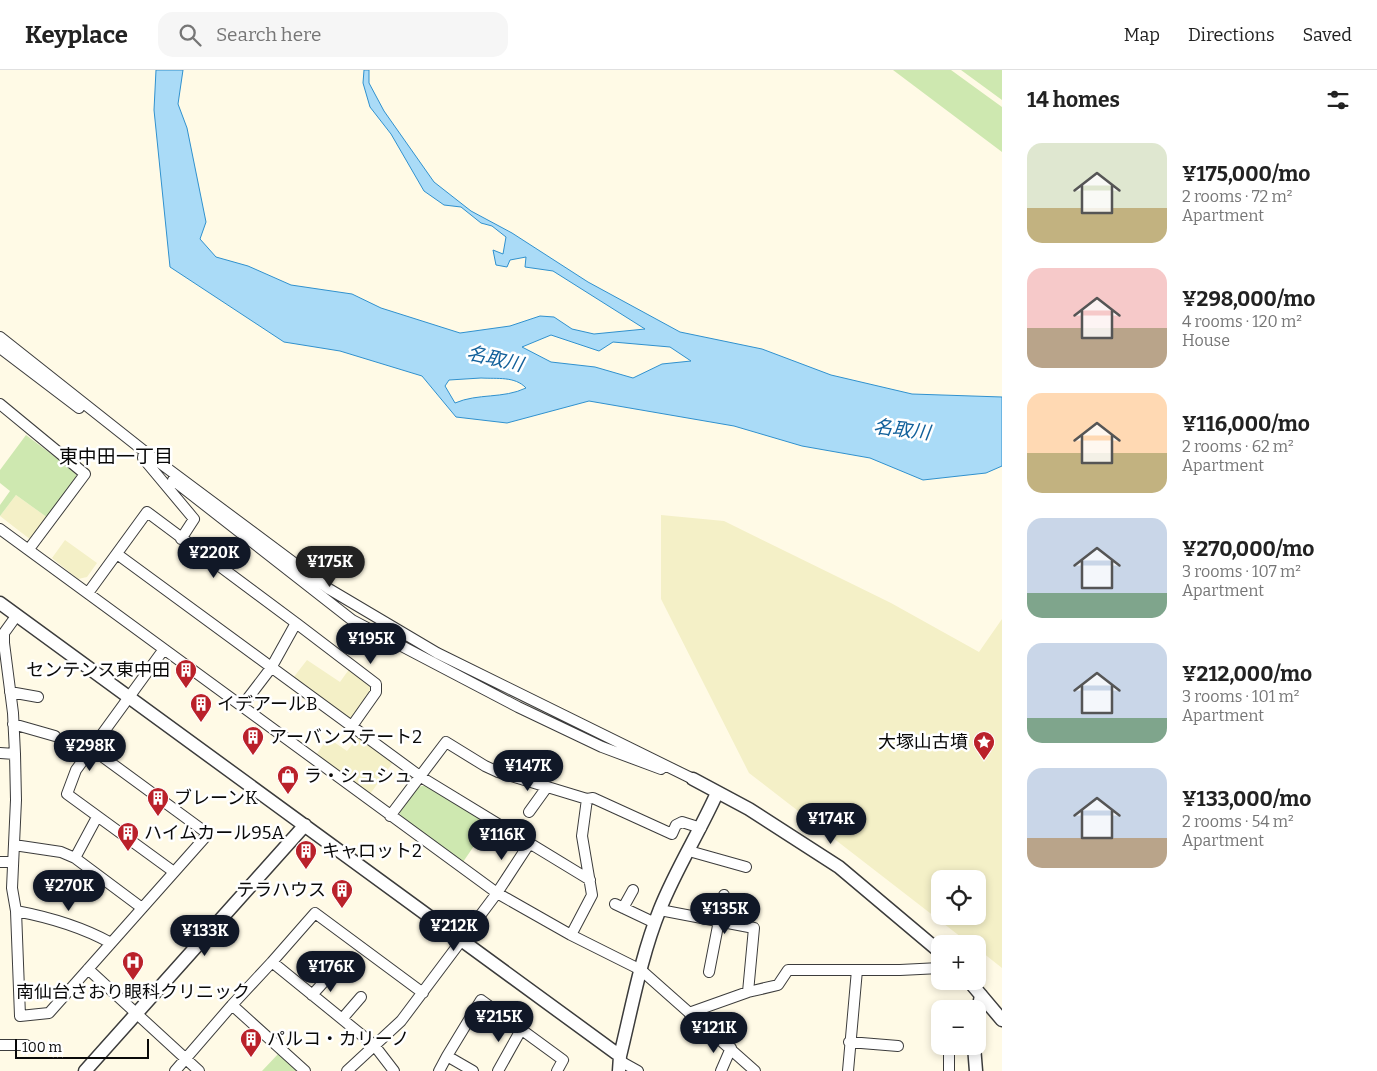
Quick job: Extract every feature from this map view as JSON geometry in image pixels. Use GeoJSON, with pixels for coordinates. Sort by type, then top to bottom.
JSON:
{"type":"FeatureCollection","features":[{"type":"Feature","properties":{"kind":"street"},"geometry":{"type":"LineString","coordinates":[[0,337],[144,451],[150,459],[203,505],[352,620],[449,673],[602,746],[693,779],[749,809],[839,867],[931,944]]}},
{"type":"Feature","properties":{"kind":"street"},"geometry":{"type":"LineString","coordinates":[[0,348],[91,417],[133,447],[144,451]]}},
{"type":"Feature","properties":{"kind":"street"},"geometry":{"type":"LineString","coordinates":[[0,420],[3,408],[85,474],[30,549]]}},
{"type":"Feature","properties":{"kind":"street"},"geometry":{"type":"LineString","coordinates":[[144,451],[143,458],[194,519],[181,538]]}},
{"type":"Feature","properties":{"kind":"street"},"geometry":{"type":"LineString","coordinates":[[88,592],[148,512],[376,684],[376,692],[352,726]]}},
{"type":"Feature","properties":{"kind":"street"},"geometry":{"type":"LineString","coordinates":[[0,529],[30,549],[390,816],[497,892],[571,935],[642,970],[755,1071]]}},
{"type":"Feature","properties":{"kind":"street"},"geometry":{"type":"LineString","coordinates":[[117,554],[421,777],[590,880]]}},
{"type":"Feature","properties":{"kind":"street"},"geometry":{"type":"LineString","coordinates":[[0,603],[305,825],[620,1063],[638,1071]]}},
{"type":"Feature","properties":{"kind":"street"},"geometry":{"type":"LineString","coordinates":[[17,615],[4,633],[15,754],[12,888],[16,911],[20,1016],[49,1013],[208,834],[92,748]]}},
{"type":"Feature","properties":{"kind":"street"},"geometry":{"type":"LineString","coordinates":[[242,706],[271,668],[296,623]]}},
{"type":"Feature","properties":{"kind":"street"},"geometry":{"type":"LineString","coordinates":[[164,649],[76,770],[67,794],[174,872]]}},
{"type":"Feature","properties":{"kind":"street"},"geometry":{"type":"LineString","coordinates":[[10,692],[38,697]]}},
{"type":"Feature","properties":{"kind":"street"},"geometry":{"type":"LineString","coordinates":[[13,724],[55,736]]}},
{"type":"Feature","properties":{"kind":"street"},"geometry":{"type":"LineString","coordinates":[[390,816],[446,742],[485,766],[586,799],[593,798],[672,834],[676,825],[682,822],[701,828]]}},
{"type":"Feature","properties":{"kind":"street"},"geometry":{"type":"LineString","coordinates":[[0,752],[15,754]]}},
{"type":"Feature","properties":{"kind":"street"},"geometry":{"type":"LineString","coordinates":[[529,812],[547,787]]}},
{"type":"Feature","properties":{"kind":"street"},"geometry":{"type":"LineString","coordinates":[[620,1063],[655,923],[672,880],[701,828],[717,793]]}},
{"type":"Feature","properties":{"kind":"street"},"geometry":{"type":"LineString","coordinates":[[571,935],[592,895],[582,836],[586,799]]}},
{"type":"Feature","properties":{"kind":"street"},"geometry":{"type":"LineString","coordinates":[[75,858],[97,817]]}},
{"type":"Feature","properties":{"kind":"street"},"geometry":{"type":"LineString","coordinates":[[85,1071],[305,825]]}},
{"type":"Feature","properties":{"kind":"street"},"geometry":{"type":"LineString","coordinates":[[347,1071],[401,1021],[497,892],[529,844]]}},
{"type":"Feature","properties":{"kind":"street"},"geometry":{"type":"LineString","coordinates":[[14,845],[61,852],[75,858],[142,908]]}},
{"type":"Feature","properties":{"kind":"street"},"geometry":{"type":"LineString","coordinates":[[689,851],[746,867]]}},
{"type":"Feature","properties":{"kind":"street"},"geometry":{"type":"LineString","coordinates":[[0,862],[13,862]]}},
{"type":"Feature","properties":{"kind":"street"},"geometry":{"type":"LineString","coordinates":[[633,890],[619,906],[655,923]]}},
{"type":"Feature","properties":{"kind":"street"},"geometry":{"type":"LineString","coordinates":[[709,972],[724,896]]}},
{"type":"Feature","properties":{"kind":"street"},"geometry":{"type":"LineString","coordinates":[[660,910],[754,928],[748,992]]}},
{"type":"Feature","properties":{"kind":"street"},"geometry":{"type":"LineString","coordinates":[[16,911],[72,925],[111,943]]}},
{"type":"Feature","properties":{"kind":"street"},"geometry":{"type":"LineString","coordinates":[[175,1071],[314,912],[423,993]]}},
{"type":"Feature","properties":{"kind":"street"},"geometry":{"type":"LineString","coordinates":[[272,962],[374,1045],[394,1071]]}},
{"type":"Feature","properties":{"kind":"street"},"geometry":{"type":"LineString","coordinates":[[689,1012],[748,992],[778,985],[788,970],[931,968]]}},
{"type":"Feature","properties":{"kind":"street"},"geometry":{"type":"LineString","coordinates":[[88,969],[200,1071]]}},
{"type":"Feature","properties":{"kind":"street"},"geometry":{"type":"LineString","coordinates":[[848,1071],[849,1042],[857,970]]}},
{"type":"Feature","properties":{"kind":"street"},"geometry":{"type":"LineString","coordinates":[[312,995],[331,974]]}},
{"type":"Feature","properties":{"kind":"street"},"geometry":{"type":"LineString","coordinates":[[977,990],[1002,1020]]}},
{"type":"Feature","properties":{"kind":"street"},"geometry":{"type":"LineString","coordinates":[[980,1000],[981,995]]}},
{"type":"Feature","properties":{"kind":"street"},"geometry":{"type":"LineString","coordinates":[[342,1019],[361,997]]}},
{"type":"Feature","properties":{"kind":"street"},"geometry":{"type":"LineString","coordinates":[[439,1071],[481,1000],[564,1060],[557,1071]]}},
{"type":"Feature","properties":{"kind":"street"},"geometry":{"type":"LineString","coordinates":[[232,1005],[305,1071]]}},
{"type":"Feature","properties":{"kind":"street"},"geometry":{"type":"LineString","coordinates":[[498,1071],[522,1028]]}},
{"type":"Feature","properties":{"kind":"street"},"geometry":{"type":"LineString","coordinates":[[849,1042],[898,1046]]}},
{"type":"Feature","properties":{"kind":"street"},"geometry":{"type":"LineString","coordinates":[[0,1045],[26,1045]]}},
{"type":"Feature","properties":{"kind":"street"},"geometry":{"type":"LineString","coordinates":[[721,1071],[731,1048]]}},
{"type":"Feature","properties":{"kind":"street"},"geometry":{"type":"LineString","coordinates":[[949,1055],[949,1071]]}},
{"type":"Feature","properties":{"kind":"street"},"geometry":{"type":"LineString","coordinates":[[975,1055],[976,1071]]}},
{"type":"Feature","properties":{"kind":"street"},"geometry":{"type":"LineString","coordinates":[[447,1056],[473,1071]]}},
{"type":"Feature","properties":{"kind":"shaded area"},"geometry":{"type":"Polygon","coordinates":[[[16,495],[48,518],[31,540],[0,516],[16,495]]]}},
{"type":"Feature","properties":{"kind":"shaded area"},"geometry":{"type":"Polygon","coordinates":[[[661,515],[724,521],[891,603],[979,652],[1002,619],[1002,968],[986,955],[986,935],[958,935],[945,925],[986,925],[986,870],[931,870],[931,914],[749,773],[661,599],[661,515]]]}},
{"type":"Feature","properties":{"kind":"shaded area"},"geometry":{"type":"Polygon","coordinates":[[[65,540],[97,563],[87,577],[78,579],[52,558],[65,540]]]}},
{"type":"Feature","properties":{"kind":"shaded area"},"geometry":{"type":"Polygon","coordinates":[[[307,660],[340,682],[350,668],[372,684],[373,691],[354,717],[347,718],[293,678],[307,660]]]}},
{"type":"Feature","properties":{"kind":"shaded area"},"geometry":{"type":"Polygon","coordinates":[[[359,736],[394,761],[370,794],[316,755],[328,738],[347,751],[359,736]]]}},
{"type":"Feature","properties":{"kind":"green space"},"geometry":{"type":"Polygon","coordinates":[[[893,70],[951,70],[1002,107],[1002,152],[893,70]]]}},
{"type":"Feature","properties":{"kind":"green space"},"geometry":{"type":"Polygon","coordinates":[[[961,70],[1002,70],[1002,100],[961,70]]]}},
{"type":"Feature","properties":{"kind":"green space"},"geometry":{"type":"Polygon","coordinates":[[[26,435],[75,472],[77,478],[48,518],[16,495],[0,516],[0,505],[10,491],[0,483],[0,470],[26,435]]]}},
{"type":"Feature","properties":{"kind":"green space"},"geometry":{"type":"Polygon","coordinates":[[[426,785],[489,824],[463,862],[403,819],[399,812],[418,787],[426,785]]]}},
{"type":"Feature","properties":{"kind":"green space"},"geometry":{"type":"Polygon","coordinates":[[[279,1053],[299,1071],[262,1071],[279,1053]]]}},
{"type":"Feature","properties":{"kind":"water","name":"名取川"},"geometry":{"type":"Polygon","coordinates":[[[156,70],[183,70],[178,104],[187,128],[206,222],[200,239],[216,257],[248,266],[291,285],[352,294],[381,308],[460,333],[510,326],[540,316],[554,317],[572,329],[594,334],[645,329],[553,271],[525,267],[526,257],[510,260],[507,267],[496,265],[493,250],[503,254],[506,237],[492,226],[481,223],[461,207],[444,205],[424,191],[391,134],[370,107],[363,83],[364,70],[369,70],[369,83],[384,111],[434,182],[471,211],[512,233],[588,282],[680,332],[762,349],[831,375],[912,394],[1002,397],[1002,466],[986,473],[923,480],[870,458],[802,446],[734,426],[589,401],[507,423],[456,417],[422,376],[340,351],[284,342],[170,267],[154,110],[156,70]],[[551,335],[522,347],[551,362],[595,367],[633,378],[662,364],[691,361],[670,347],[613,342],[599,351],[551,335]],[[481,378],[449,380],[445,386],[455,403],[473,398],[508,394],[526,388],[522,384],[511,380],[481,378]]]}},
{"type":"Feature","properties":{"kind":"place","name":"センテンス東中田"},"geometry":{"type":"Point","coordinates":[186,689]}},
{"type":"Feature","properties":{"kind":"place","name":"イデアールB"},"geometry":{"type":"Point","coordinates":[201,723]}},
{"type":"Feature","properties":{"kind":"place","name":"アーバンステート2"},"geometry":{"type":"Point","coordinates":[253,756]}},
{"type":"Feature","properties":{"kind":"place","name":"大塚山古墳"},"geometry":{"type":"Point","coordinates":[984,761]}},
{"type":"Feature","properties":{"kind":"place","name":"ラ・シュシュ"},"geometry":{"type":"Point","coordinates":[288,795]}},
{"type":"Feature","properties":{"kind":"place","name":"ブレーンK"},"geometry":{"type":"Point","coordinates":[158,817]}},
{"type":"Feature","properties":{"kind":"place","name":"ハイムカール95A"},"geometry":{"type":"Point","coordinates":[128,852]}},
{"type":"Feature","properties":{"kind":"place","name":"キャロット2"},"geometry":{"type":"Point","coordinates":[306,870]}},
{"type":"Feature","properties":{"kind":"place","name":"テラハウス"},"geometry":{"type":"Point","coordinates":[342,909]}},
{"type":"Feature","properties":{"kind":"place","name":"南仙台さおり眼科クリニック"},"geometry":{"type":"Point","coordinates":[133,981]}},
{"type":"Feature","properties":{"kind":"place","name":"パルコ・カリーノ"},"geometry":{"type":"Point","coordinates":[251,1058]}},
{"type":"Feature","properties":{"kind":"district","name":"東中田一丁目"},"geometry":{"type":"Point","coordinates":[116,456]}}]}
